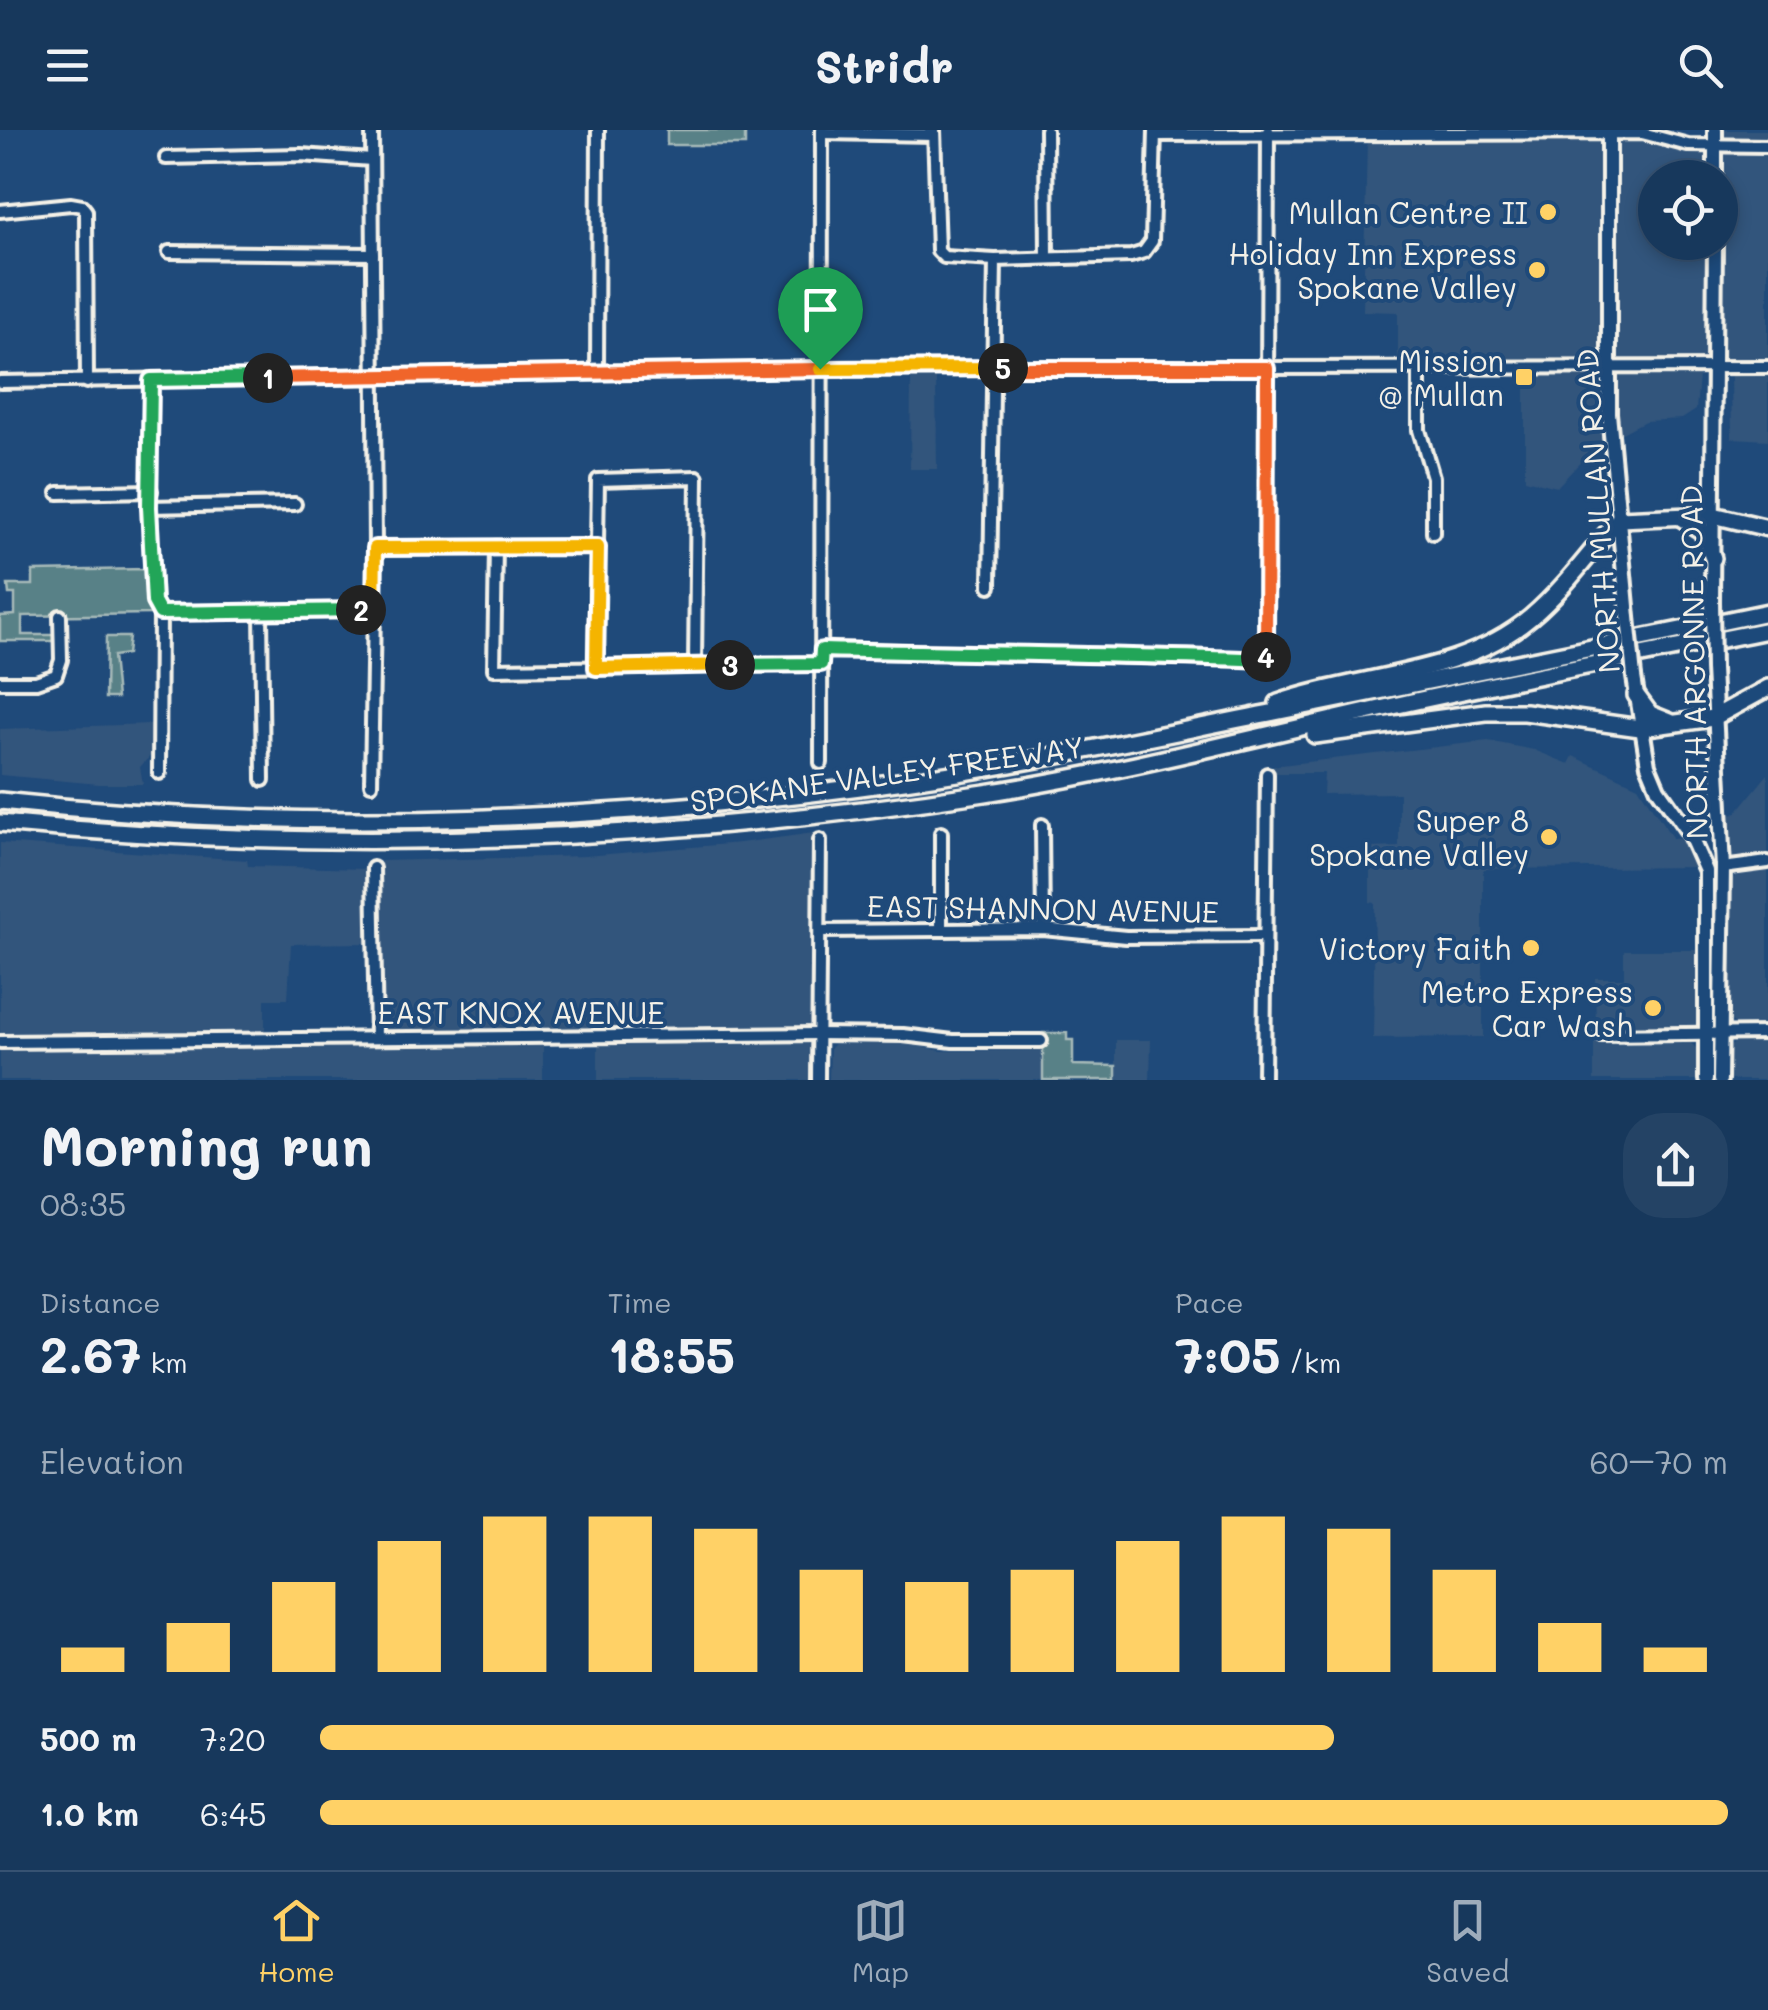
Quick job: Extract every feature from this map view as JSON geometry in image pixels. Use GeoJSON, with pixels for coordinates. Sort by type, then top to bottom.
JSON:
{"type":"FeatureCollection","features":[{"type":"Feature","properties":{"kind":"highway"},"geometry":{"type":"LineString","coordinates":[[1217,724],[1290,698],[1450,659],[1492,643],[1532,617],[1619,519],[1713,515],[1768,528]]}},
{"type":"Feature","properties":{"kind":"highway"},"geometry":{"type":"LineString","coordinates":[[1679,516],[1702,531],[1713,558]]}},
{"type":"Feature","properties":{"kind":"highway","name":"SPOKANE VALLEY FREEWAY"},"geometry":{"type":"LineString","coordinates":[[0,800],[252,818],[548,815],[742,799],[953,774],[1768,612]]}},
{"type":"Feature","properties":{"kind":"highway","name":"SPOKANE VALLEY FREEWAY"},"geometry":{"type":"LineString","coordinates":[[0,823],[157,836],[380,842],[706,828],[895,806],[1073,778],[1226,747],[1404,704],[1768,630]]}},
{"type":"Feature","properties":{"kind":"highway"},"geometry":{"type":"LineString","coordinates":[[1226,747],[1486,712],[1525,712],[1640,728],[1713,718],[1768,688]]}},
{"type":"Feature","properties":{"kind":"highway"},"geometry":{"type":"LineString","coordinates":[[1636,694],[1650,714],[1674,724]]}},
{"type":"Feature","properties":{"kind":"main road"},"geometry":{"type":"LineString","coordinates":[[1715,130],[1715,160]]}},
{"type":"Feature","properties":{"kind":"main road","name":"NORTH MULLAN ROAD"},"geometry":{"type":"LineString","coordinates":[[1609,132],[1609,368],[1640,728],[1652,778],[1715,880],[1717,920],[1723,934]]}},
{"type":"Feature","properties":{"kind":"main road","name":"NORTH ARGONNE ROAD"},"geometry":{"type":"LineString","coordinates":[[1706,1080],[1723,934],[1712,670],[1715,260]]}},
{"type":"Feature","properties":{"kind":"main road","name":"NORTH ARGONNE ROAD"},"geometry":{"type":"LineString","coordinates":[[1704,867],[1720,1080]]}},
{"type":"Feature","properties":{"kind":"street"},"geometry":{"type":"LineString","coordinates":[[371,784],[375,548],[372,130]]}},
{"type":"Feature","properties":{"kind":"street"},"geometry":{"type":"LineString","coordinates":[[597,374],[598,130]]}},
{"type":"Feature","properties":{"kind":"street"},"geometry":{"type":"LineString","coordinates":[[1046,130],[1048,258]]}},
{"type":"Feature","properties":{"kind":"street"},"geometry":{"type":"LineString","coordinates":[[821,763],[822,131],[934,132],[938,251],[944,257],[995,260],[1131,256],[1144,252],[1152,241],[1155,132],[1609,132],[1642,134],[1688,145],[1768,146]]}},
{"type":"Feature","properties":{"kind":"street"},"geometry":{"type":"LineString","coordinates":[[822,650],[1266,660],[1268,132]]}},
{"type":"Feature","properties":{"kind":"street"},"geometry":{"type":"LineString","coordinates":[[166,158],[301,155],[372,160]]}},
{"type":"Feature","properties":{"kind":"street"},"geometry":{"type":"LineString","coordinates":[[0,211],[82,206],[88,222],[87,382]]}},
{"type":"Feature","properties":{"kind":"street"},"geometry":{"type":"LineString","coordinates":[[169,252],[374,254]]}},
{"type":"Feature","properties":{"kind":"street"},"geometry":{"type":"LineString","coordinates":[[990,586],[995,260]]}},
{"type":"Feature","properties":{"kind":"street"},"geometry":{"type":"LineString","coordinates":[[0,382],[820,369],[1768,367]]}},
{"type":"Feature","properties":{"kind":"street"},"geometry":{"type":"LineString","coordinates":[[1419,368],[1419,430],[1433,477],[1433,533]]}},
{"type":"Feature","properties":{"kind":"street"},"geometry":{"type":"LineString","coordinates":[[151,380],[149,507],[154,602],[160,613],[159,773]]}},
{"type":"Feature","properties":{"kind":"street"},"geometry":{"type":"LineString","coordinates":[[596,668],[598,480],[696,477],[694,665]]}},
{"type":"Feature","properties":{"kind":"street"},"geometry":{"type":"LineString","coordinates":[[58,493],[151,492]]}},
{"type":"Feature","properties":{"kind":"street"},"geometry":{"type":"LineString","coordinates":[[149,507],[295,504]]}},
{"type":"Feature","properties":{"kind":"street"},"geometry":{"type":"LineString","coordinates":[[496,547],[494,669],[821,664]]}},
{"type":"Feature","properties":{"kind":"street"},"geometry":{"type":"LineString","coordinates":[[375,548],[598,547]]}},
{"type":"Feature","properties":{"kind":"street"},"geometry":{"type":"LineString","coordinates":[[160,613],[374,610]]}},
{"type":"Feature","properties":{"kind":"street"},"geometry":{"type":"LineString","coordinates":[[261,612],[263,780]]}},
{"type":"Feature","properties":{"kind":"street"},"geometry":{"type":"LineString","coordinates":[[0,682],[36,682],[56,675],[61,660],[60,616]]}},
{"type":"Feature","properties":{"kind":"street"},"geometry":{"type":"LineString","coordinates":[[1264,1080],[1267,774]]}},
{"type":"Feature","properties":{"kind":"street"},"geometry":{"type":"LineString","coordinates":[[1042,825],[1043,929]]}},
{"type":"Feature","properties":{"kind":"street"},"geometry":{"type":"LineString","coordinates":[[941,833],[941,930]]}},
{"type":"Feature","properties":{"kind":"street"},"geometry":{"type":"LineString","coordinates":[[818,1080],[820,840]]}},
{"type":"Feature","properties":{"kind":"street"},"geometry":{"type":"LineString","coordinates":[[1723,868],[1768,862]]}},
{"type":"Feature","properties":{"kind":"street"},"geometry":{"type":"LineString","coordinates":[[373,868],[376,1038]]}},
{"type":"Feature","properties":{"kind":"street","name":"EAST SHANNON AVENUE"},"geometry":{"type":"LineString","coordinates":[[820,931],[1043,929],[1126,937],[1265,936]]}},
{"type":"Feature","properties":{"kind":"street"},"geometry":{"type":"LineString","coordinates":[[1601,1035],[1768,1033]]}},
{"type":"Feature","properties":{"kind":"street","name":"EAST KNOX AVENUE"},"geometry":{"type":"LineString","coordinates":[[0,1042],[818,1034],[903,1034],[953,1042],[1041,1041]]}},
{"type":"Feature","properties":{"kind":"shaded area"},"geometry":{"type":"Polygon","coordinates":[[[1722,130],[1768,130],[1768,142],[1734,141],[1723,137],[1722,130]]]}},
{"type":"Feature","properties":{"kind":"shaded area"},"geometry":{"type":"Polygon","coordinates":[[[1620,138],[1709,153],[1709,160],[1638,160],[1638,260],[1710,260],[1707,361],[1617,358],[1620,138]]]}},
{"type":"Feature","properties":{"kind":"shaded area"},"geometry":{"type":"Polygon","coordinates":[[[1367,141],[1604,143],[1603,358],[1398,361],[1398,312],[1363,311],[1367,141]]]}},
{"type":"Feature","properties":{"kind":"shaded area"},"geometry":{"type":"Polygon","coordinates":[[[1727,152],[1768,152],[1768,360],[1727,360],[1722,355],[1722,260],[1738,260],[1738,160],[1722,158],[1727,152]]]}},
{"type":"Feature","properties":{"kind":"shaded area"},"geometry":{"type":"Polygon","coordinates":[[[1731,375],[1768,375],[1768,440],[1732,438],[1731,375]]]}},
{"type":"Feature","properties":{"kind":"shaded area"},"geometry":{"type":"Polygon","coordinates":[[[1525,376],[1594,376],[1603,382],[1606,435],[1557,487],[1525,479],[1525,376]]]}},
{"type":"Feature","properties":{"kind":"shaded area"},"geometry":{"type":"Polygon","coordinates":[[[1619,376],[1699,376],[1696,410],[1682,419],[1645,421],[1618,435],[1619,376]]]}},
{"type":"Feature","properties":{"kind":"shaded area"},"geometry":{"type":"Polygon","coordinates":[[[911,378],[936,378],[937,469],[910,469],[911,378]]]}},
{"type":"Feature","properties":{"kind":"shaded area"},"geometry":{"type":"Polygon","coordinates":[[[151,724],[154,752],[140,767],[143,784],[0,775],[0,729],[151,724]]]}},
{"type":"Feature","properties":{"kind":"shaded area"},"geometry":{"type":"Polygon","coordinates":[[[1488,741],[1534,750],[1569,764],[1573,756],[1638,786],[1673,839],[1684,838],[1697,867],[1483,869],[1483,1037],[1373,1038],[1375,903],[1370,902],[1370,848],[1399,847],[1399,793],[1323,794],[1324,773],[1272,773],[1272,766],[1488,741]]]}},
{"type":"Feature","properties":{"kind":"shaded area"},"geometry":{"type":"Polygon","coordinates":[[[1768,774],[1768,856],[1732,860],[1727,815],[1735,814],[1768,774]]]}},
{"type":"Feature","properties":{"kind":"shaded area"},"geometry":{"type":"Polygon","coordinates":[[[814,833],[812,1027],[384,1033],[381,861],[585,856],[814,833]]]}},
{"type":"Feature","properties":{"kind":"shaded area"},"geometry":{"type":"Polygon","coordinates":[[[0,843],[247,860],[248,866],[366,869],[367,943],[291,944],[288,999],[265,999],[265,1034],[0,1037],[0,843]]]}},
{"type":"Feature","properties":{"kind":"shaded area"},"geometry":{"type":"Polygon","coordinates":[[[1768,871],[1768,1027],[1738,1027],[1729,1019],[1729,883],[1735,876],[1768,871]]]}},
{"type":"Feature","properties":{"kind":"shaded area"},"geometry":{"type":"Polygon","coordinates":[[[1624,950],[1703,950],[1700,1024],[1692,1028],[1596,1025],[1595,978],[1624,978],[1624,950]]]}},
{"type":"Feature","properties":{"kind":"shaded area"},"geometry":{"type":"Polygon","coordinates":[[[1594,1036],[1613,1044],[1691,1043],[1699,1051],[1699,1080],[1594,1080],[1594,1036]]]}},
{"type":"Feature","properties":{"kind":"shaded area"},"geometry":{"type":"Polygon","coordinates":[[[1116,1040],[1151,1040],[1150,1080],[1116,1080],[1116,1040]]]}},
{"type":"Feature","properties":{"kind":"shaded area"},"geometry":{"type":"Polygon","coordinates":[[[806,1041],[813,1047],[813,1080],[598,1080],[598,1042],[806,1041]]]}},
{"type":"Feature","properties":{"kind":"shaded area"},"geometry":{"type":"Polygon","coordinates":[[[1736,1041],[1768,1041],[1768,1080],[1728,1080],[1728,1049],[1736,1041]]]}},
{"type":"Feature","properties":{"kind":"shaded area"},"geometry":{"type":"Polygon","coordinates":[[[543,1043],[543,1080],[0,1080],[0,1050],[543,1043]]]}},
{"type":"Feature","properties":{"kind":"shaded area"},"geometry":{"type":"Polygon","coordinates":[[[834,1044],[909,1044],[942,1051],[1043,1050],[1043,1080],[829,1080],[830,1048],[834,1044]]]}},
{"type":"Feature","properties":{"kind":"green space"},"geometry":{"type":"Polygon","coordinates":[[[667,130],[745,130],[745,145],[667,145],[667,130]]]}},
{"type":"Feature","properties":{"kind":"green space"},"geometry":{"type":"Polygon","coordinates":[[[146,569],[151,614],[22,616],[22,635],[56,635],[56,641],[0,641],[0,616],[15,615],[15,594],[9,594],[8,585],[33,585],[33,571],[146,569]]]}},
{"type":"Feature","properties":{"kind":"green space"},"geometry":{"type":"Polygon","coordinates":[[[106,637],[129,637],[127,654],[113,656],[117,698],[105,698],[106,637]]]}},
{"type":"Feature","properties":{"kind":"green space"},"geometry":{"type":"Polygon","coordinates":[[[1043,1033],[1067,1033],[1067,1040],[1073,1040],[1073,1065],[1116,1066],[1116,1080],[1043,1080],[1043,1033]]]}},
{"type":"Feature","properties":{"kind":"place","name":"Mullan Centre II"},"geometry":{"type":"Point","coordinates":[1548,212]}},
{"type":"Feature","properties":{"kind":"place","name":"Holiday Inn Express Spokane Valley"},"geometry":{"type":"Point","coordinates":[1537,270]}},
{"type":"Feature","properties":{"kind":"place","name":"Mission @ Mullan"},"geometry":{"type":"Point","coordinates":[1524,377]}},
{"type":"Feature","properties":{"kind":"place","name":"Super 8 Spokane Valley"},"geometry":{"type":"Point","coordinates":[1549,837]}},
{"type":"Feature","properties":{"kind":"place","name":"Victory Faith"},"geometry":{"type":"Point","coordinates":[1531,948]}},
{"type":"Feature","properties":{"kind":"place","name":"Metro Express Car Wash"},"geometry":{"type":"Point","coordinates":[1653,1008]}},
{"type":"Feature","properties":{"kind":"route"},"geometry":{"type":"LineString","coordinates":[[1267,368],[1266,660],[822,650],[821,664],[596,668],[598,547],[375,548],[374,610],[160,613],[154,602],[149,507],[151,380],[820,369],[1267,368]]}}]}
